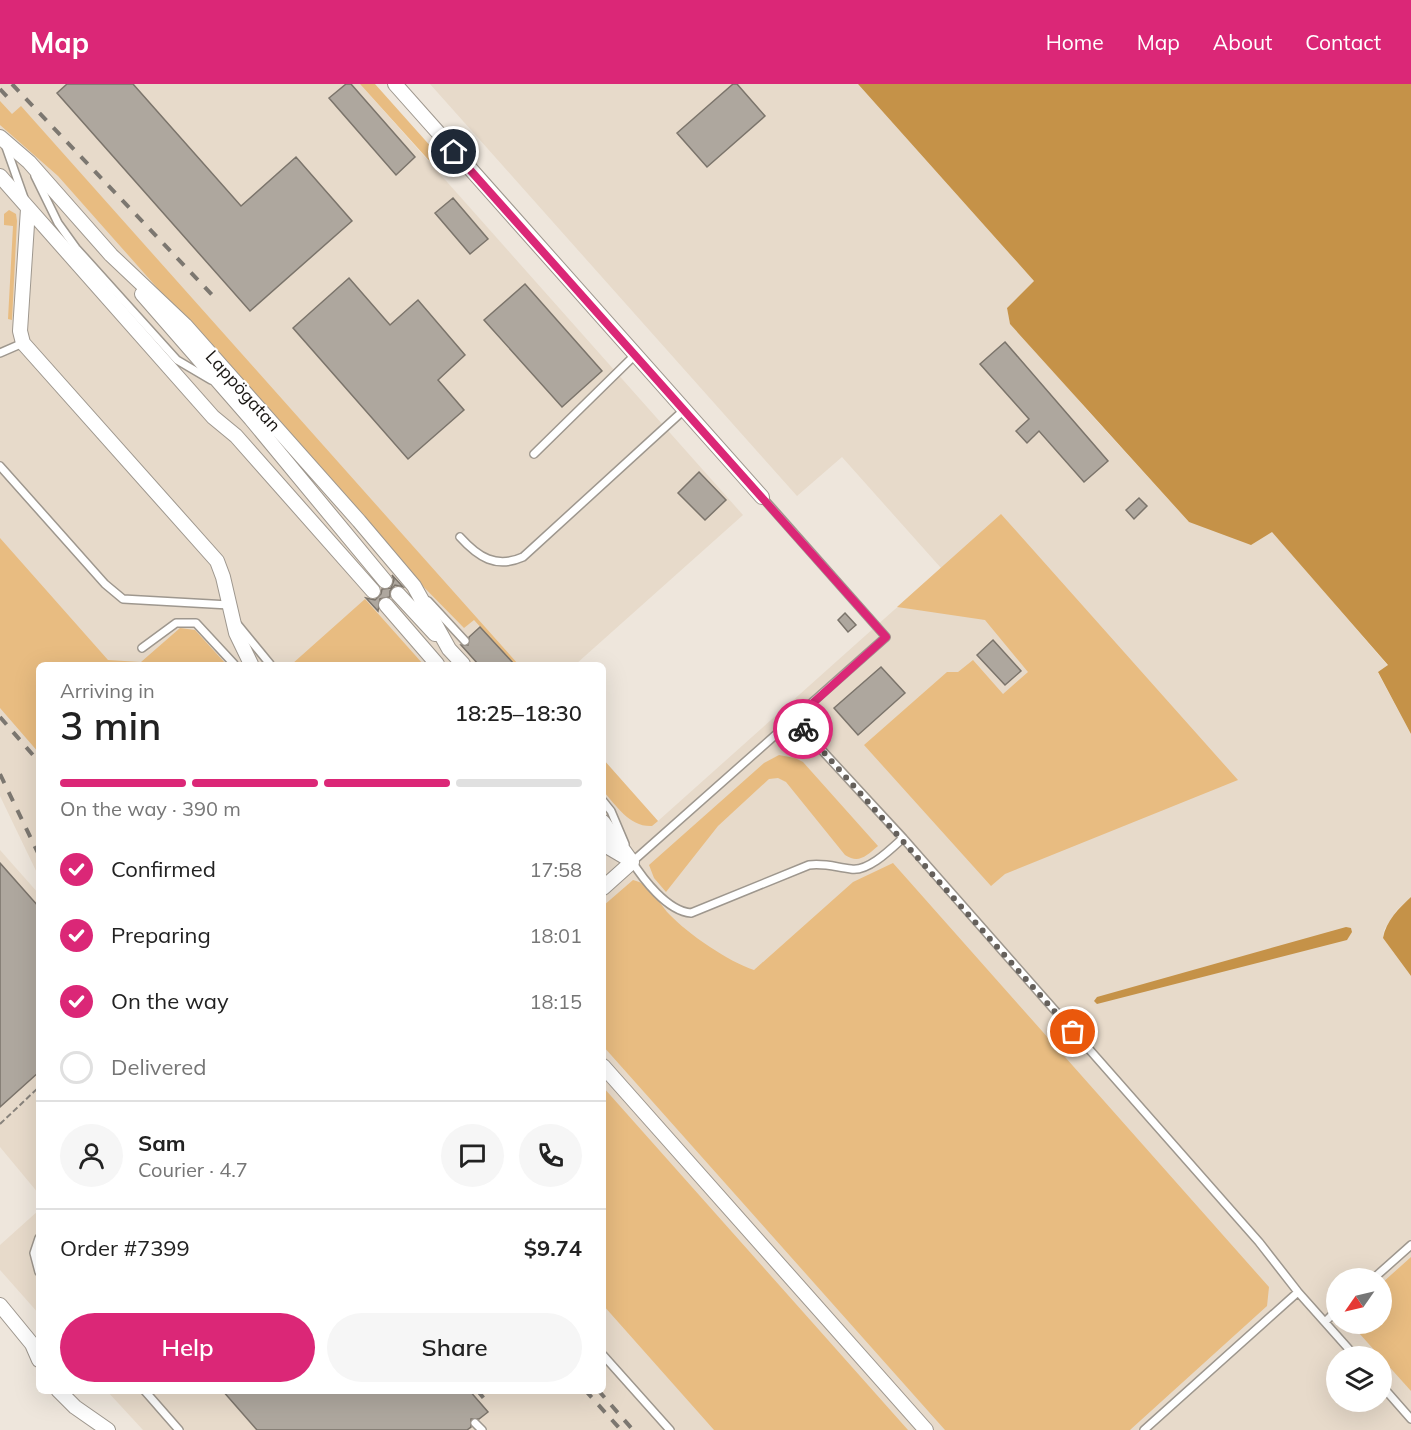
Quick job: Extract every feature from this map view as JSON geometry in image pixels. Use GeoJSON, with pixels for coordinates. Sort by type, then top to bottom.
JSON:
{"type":"FeatureCollection","features":[{"type":"Feature","properties":{"kind":"street"},"geometry":{"type":"LineString","coordinates":[[394,84],[762,497]]}},
{"type":"Feature","properties":{"kind":"street","name":"Lappögatan"},"geometry":{"type":"LineString","coordinates":[[2,138],[29,162],[111,255],[185,325],[414,586],[449,649],[461,662]]}},
{"type":"Feature","properties":{"kind":"street","name":"Lappögatan"},"geometry":{"type":"LineString","coordinates":[[0,176],[373,591]]}},
{"type":"Feature","properties":{"kind":"street"},"geometry":{"type":"LineString","coordinates":[[28,209],[20,331],[23,343],[217,561],[236,633],[250,662]]}},
{"type":"Feature","properties":{"kind":"street"},"geometry":{"type":"LineString","coordinates":[[111,255],[386,581]]}},
{"type":"Feature","properties":{"kind":"street"},"geometry":{"type":"LineString","coordinates":[[398,594],[449,649]]}},
{"type":"Feature","properties":{"kind":"street"},"geometry":{"type":"LineString","coordinates":[[386,605],[435,662]]}},
{"type":"Feature","properties":{"kind":"street"},"geometry":{"type":"LineString","coordinates":[[606,826],[632,862]]}},
{"type":"Feature","properties":{"kind":"street"},"geometry":{"type":"LineString","coordinates":[[606,846],[632,862]]}},
{"type":"Feature","properties":{"kind":"street"},"geometry":{"type":"LineString","coordinates":[[606,885],[632,862]]}},
{"type":"Feature","properties":{"kind":"street"},"geometry":{"type":"LineString","coordinates":[[606,1069],[926,1430]]}},
{"type":"Feature","properties":{"kind":"street"},"geometry":{"type":"LineString","coordinates":[[0,1305],[32,1344],[36,1353]]}},
{"type":"Feature","properties":{"kind":"street"},"geometry":{"type":"LineString","coordinates":[[62,1394],[75,1407],[108,1430]]}},
{"type":"Feature","properties":{"kind":"lane"},"geometry":{"type":"LineString","coordinates":[[2,138],[28,209]]}},
{"type":"Feature","properties":{"kind":"lane"},"geometry":{"type":"LineString","coordinates":[[29,162],[58,223],[76,248],[177,360],[218,384]]}},
{"type":"Feature","properties":{"kind":"lane"},"geometry":{"type":"LineString","coordinates":[[0,353],[23,343]]}},
{"type":"Feature","properties":{"kind":"lane"},"geometry":{"type":"LineString","coordinates":[[534,454],[635,355]]}},
{"type":"Feature","properties":{"kind":"lane"},"geometry":{"type":"LineString","coordinates":[[460,537],[474,552],[497,562],[523,557],[684,410]]}},
{"type":"Feature","properties":{"kind":"lane"},"geometry":{"type":"LineString","coordinates":[[0,466],[105,584],[123,599],[230,611],[268,662]]}},
{"type":"Feature","properties":{"kind":"lane"},"geometry":{"type":"LineString","coordinates":[[632,862],[886,637],[762,497]]}},
{"type":"Feature","properties":{"kind":"lane"},"geometry":{"type":"LineString","coordinates":[[414,586],[465,641]]}},
{"type":"Feature","properties":{"kind":"lane"},"geometry":{"type":"LineString","coordinates":[[142,648],[176,623],[196,623],[232,662]]}},
{"type":"Feature","properties":{"kind":"lane"},"geometry":{"type":"LineString","coordinates":[[794,720],[903,838],[1259,1242],[1298,1292],[1346,1346]]}},
{"type":"Feature","properties":{"kind":"lane"},"geometry":{"type":"LineString","coordinates":[[606,805],[611,811],[632,862],[667,902],[680,912],[690,913],[809,865],[824,863],[853,870],[867,865],[903,838]]}},
{"type":"Feature","properties":{"kind":"lane"},"geometry":{"type":"LineString","coordinates":[[1385,1268],[1411,1245]]}},
{"type":"Feature","properties":{"kind":"lane"},"geometry":{"type":"LineString","coordinates":[[1144,1430],[1298,1292]]}},
{"type":"Feature","properties":{"kind":"lane"},"geometry":{"type":"LineString","coordinates":[[606,1358],[670,1430]]}},
{"type":"Feature","properties":{"kind":"lane"},"geometry":{"type":"LineString","coordinates":[[148,1394],[179,1430]]}},
{"type":"Feature","properties":{"kind":"lane"},"geometry":{"type":"LineString","coordinates":[[1392,1397],[1411,1419]]}},
{"type":"Feature","properties":{"kind":"lane"},"geometry":{"type":"LineString","coordinates":[[475,1423],[482,1430]]}},
{"type":"Feature","properties":{"kind":"path"},"geometry":{"type":"LineString","coordinates":[[0,1124],[36,1090]]}},
{"type":"Feature","properties":{"kind":"shaded area"},"geometry":{"type":"Polygon","coordinates":[[[0,84],[360,84],[743,515],[578,662],[36,662],[36,871],[0,796],[0,84]]]}},
{"type":"Feature","properties":{"kind":"shaded area"},"geometry":{"type":"Polygon","coordinates":[[[360,84],[375,84],[433,149],[437,160],[434,166],[360,84]]]}},
{"type":"Feature","properties":{"kind":"shaded area"},"geometry":{"type":"Polygon","coordinates":[[[430,84],[858,84],[1034,281],[1007,308],[1010,324],[1043,357],[1086,409],[1189,522],[1272,531],[1388,666],[1378,673],[1411,734],[1411,897],[1397,910],[1384,930],[1383,938],[1411,976],[1411,1430],[143,1430],[110,1394],[606,1394],[606,762],[658,821],[941,568],[842,457],[797,496],[430,84]]]}},
{"type":"Feature","properties":{"kind":"shaded area"},"geometry":{"type":"Polygon","coordinates":[[[858,84],[1411,84],[1411,734],[1378,672],[1388,665],[1272,532],[1251,545],[1189,522],[1010,324],[1007,308],[1034,281],[858,84]]]}},
{"type":"Feature","properties":{"kind":"shaded area"},"geometry":{"type":"Polygon","coordinates":[[[0,101],[12,114],[21,106],[516,662],[512,662],[474,620],[464,628],[410,573],[58,176],[0,125],[0,101]]]}},
{"type":"Feature","properties":{"kind":"shaded area"},"geometry":{"type":"Polygon","coordinates":[[[9,210],[16,214],[17,221],[12,320],[8,319],[13,226],[4,225],[4,214],[9,210]]]}},
{"type":"Feature","properties":{"kind":"shaded area"},"geometry":{"type":"Polygon","coordinates":[[[1001,514],[1238,780],[1005,874],[991,886],[864,745],[947,672],[958,672],[973,660],[1003,694],[1028,672],[985,620],[897,607],[1001,514]]]}},
{"type":"Feature","properties":{"kind":"shaded area"},"geometry":{"type":"Polygon","coordinates":[[[0,538],[108,660],[141,662],[36,662],[36,750],[0,708],[0,538]]]}},
{"type":"Feature","properties":{"kind":"shaded area"},"geometry":{"type":"Polygon","coordinates":[[[365,599],[421,662],[294,662],[365,599]]]}},
{"type":"Feature","properties":{"kind":"shaded area"},"geometry":{"type":"Polygon","coordinates":[[[180,628],[195,630],[224,662],[141,662],[180,628]]]}},
{"type":"Feature","properties":{"kind":"shaded area"},"geometry":{"type":"Polygon","coordinates":[[[779,755],[803,762],[878,846],[866,856],[858,859],[845,855],[786,782],[778,778],[769,779],[718,826],[666,892],[654,878],[649,865],[764,763],[779,755]]]}},
{"type":"Feature","properties":{"kind":"shaded area"},"geometry":{"type":"Polygon","coordinates":[[[606,762],[658,821],[652,826],[637,823],[619,809],[606,794],[606,762]]]}},
{"type":"Feature","properties":{"kind":"shaded area"},"geometry":{"type":"Polygon","coordinates":[[[0,850],[36,891],[36,1190],[0,1147],[0,850]]]}},
{"type":"Feature","properties":{"kind":"shaded area"},"geometry":{"type":"Polygon","coordinates":[[[893,863],[1269,1287],[1267,1306],[1130,1430],[945,1430],[606,1049],[606,903],[633,880],[645,885],[677,922],[698,938],[733,961],[754,970],[853,882],[893,863]]]}},
{"type":"Feature","properties":{"kind":"shaded area"},"geometry":{"type":"Polygon","coordinates":[[[1411,897],[1411,976],[1383,938],[1390,920],[1411,897]]]}},
{"type":"Feature","properties":{"kind":"shaded area"},"geometry":{"type":"Polygon","coordinates":[[[1346,927],[1351,928],[1352,932],[1347,940],[1097,1004],[1094,1001],[1097,997],[1346,927]]]}},
{"type":"Feature","properties":{"kind":"shaded area"},"geometry":{"type":"Polygon","coordinates":[[[606,1090],[908,1430],[714,1430],[606,1308],[606,1090]]]}},
{"type":"Feature","properties":{"kind":"shaded area"},"geometry":{"type":"Polygon","coordinates":[[[36,1213],[36,1311],[0,1270],[0,1245],[36,1213]]]}},
{"type":"Feature","properties":{"kind":"shaded area"},"geometry":{"type":"Polygon","coordinates":[[[1411,1257],[1411,1391],[1392,1370],[1392,1346],[1371,1346],[1360,1334],[1392,1334],[1392,1274],[1411,1257]]]}},
{"type":"Feature","properties":{"kind":"building"},"geometry":{"type":"Polygon","coordinates":[[[67,84],[133,84],[241,206],[296,157],[352,221],[250,311],[57,93],[67,84]]]}},
{"type":"Feature","properties":{"kind":"building"},"geometry":{"type":"Polygon","coordinates":[[[346,84],[351,84],[415,157],[396,175],[329,98],[346,84]]]}},
{"type":"Feature","properties":{"kind":"building"},"geometry":{"type":"Polygon","coordinates":[[[733,84],[737,84],[765,116],[707,167],[677,133],[733,84]]]}},
{"type":"Feature","properties":{"kind":"building"},"geometry":{"type":"Polygon","coordinates":[[[453,198],[488,239],[470,254],[435,213],[453,198]]]}},
{"type":"Feature","properties":{"kind":"building"},"geometry":{"type":"Polygon","coordinates":[[[349,278],[390,325],[418,300],[465,355],[438,380],[464,410],[408,459],[293,328],[349,278]]]}},
{"type":"Feature","properties":{"kind":"building"},"geometry":{"type":"Polygon","coordinates":[[[525,284],[602,371],[562,407],[484,320],[525,284]]]}},
{"type":"Feature","properties":{"kind":"building"},"geometry":{"type":"Polygon","coordinates":[[[1005,342],[1108,461],[1084,482],[1039,431],[1027,443],[1016,431],[1029,419],[980,364],[1005,342]]]}},
{"type":"Feature","properties":{"kind":"building"},"geometry":{"type":"Polygon","coordinates":[[[699,472],[726,500],[705,520],[678,493],[699,472]]]}},
{"type":"Feature","properties":{"kind":"building"},"geometry":{"type":"Polygon","coordinates":[[[1139,498],[1147,506],[1134,519],[1126,510],[1139,498]]]}},
{"type":"Feature","properties":{"kind":"building"},"geometry":{"type":"Polygon","coordinates":[[[392,575],[403,587],[395,585],[390,591],[390,597],[380,599],[378,611],[366,598],[375,600],[381,594],[382,589],[391,588],[394,580],[392,575]]]}},
{"type":"Feature","properties":{"kind":"building"},"geometry":{"type":"Polygon","coordinates":[[[845,613],[856,625],[848,632],[838,620],[845,613]]]}},
{"type":"Feature","properties":{"kind":"building"},"geometry":{"type":"Polygon","coordinates":[[[480,627],[512,662],[476,662],[461,645],[468,645],[469,637],[480,627]]]}},
{"type":"Feature","properties":{"kind":"building"},"geometry":{"type":"Polygon","coordinates":[[[993,640],[1021,671],[1005,685],[977,655],[993,640]]]}},
{"type":"Feature","properties":{"kind":"building"},"geometry":{"type":"Polygon","coordinates":[[[881,667],[905,693],[858,735],[834,708],[881,667]]]}},
{"type":"Feature","properties":{"kind":"building"},"geometry":{"type":"Polygon","coordinates":[[[0,863],[36,904],[36,1075],[0,1107],[0,863]]]}},
{"type":"Feature","properties":{"kind":"building"},"geometry":{"type":"Polygon","coordinates":[[[226,1394],[472,1394],[488,1412],[479,1419],[471,1419],[471,1427],[467,1430],[257,1430],[226,1394]]]}},
{"type":"Feature","properties":{"kind":"railway"},"geometry":{"type":"LineString","coordinates":[[12,84],[216,299]]}},
{"type":"Feature","properties":{"kind":"railway"},"geometry":{"type":"LineString","coordinates":[[0,89],[13,103]]}},
{"type":"Feature","properties":{"kind":"railway"},"geometry":{"type":"LineString","coordinates":[[0,717],[36,759]]}},
{"type":"Feature","properties":{"kind":"railway"},"geometry":{"type":"LineString","coordinates":[[0,774],[36,849]]}},
{"type":"Feature","properties":{"kind":"railway"},"geometry":{"type":"LineString","coordinates":[[480,1394],[487,1402]]}},
{"type":"Feature","properties":{"kind":"railway"},"geometry":{"type":"LineString","coordinates":[[589,1394],[621,1430]]}},
{"type":"Feature","properties":{"kind":"railway"},"geometry":{"type":"LineString","coordinates":[[602,1394],[633,1430]]}},
{"type":"Feature","properties":{"kind":"way so far"},"geometry":{"type":"LineString","coordinates":[[803,729],[903,838],[1073,1032]]}},
{"type":"Feature","properties":{"kind":"route"},"geometry":{"type":"LineString","coordinates":[[454,152],[886,637],[794,720],[803,729]]}}]}
